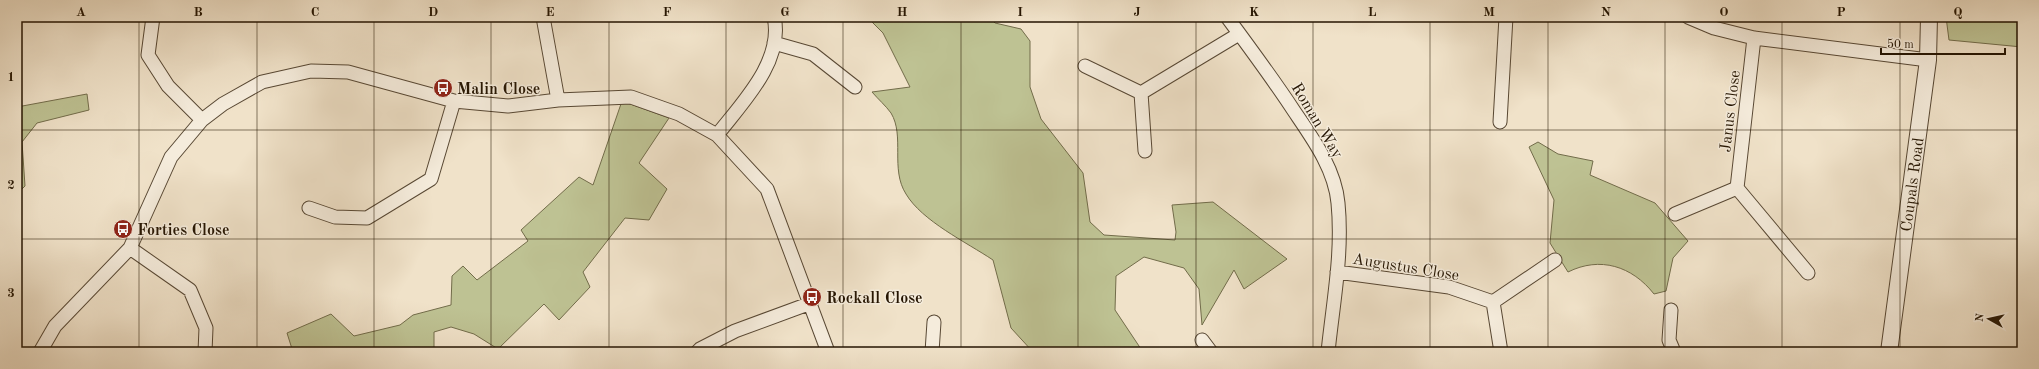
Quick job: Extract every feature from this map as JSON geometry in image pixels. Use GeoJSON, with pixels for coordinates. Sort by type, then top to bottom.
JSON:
{"type":"FeatureCollection","features":[{"type":"Feature","properties":{"kind":"street"},"geometry":{"type":"LineString","coordinates":[[153,17],[148,55],[168,86],[202,120]]}},
{"type":"Feature","properties":{"kind":"street"},"geometry":{"type":"LineString","coordinates":[[543,17],[558,100]]}},
{"type":"Feature","properties":{"kind":"street"},"geometry":{"type":"LineString","coordinates":[[717,135],[763,75],[774,43],[774,17]]}},
{"type":"Feature","properties":{"kind":"street","name":"Roman Way"},"geometry":{"type":"LineString","coordinates":[[1227,17],[1280,89],[1311,135],[1329,168],[1338,202],[1339,245],[1328,352]]}},
{"type":"Feature","properties":{"kind":"street"},"geometry":{"type":"LineString","coordinates":[[1500,122],[1506,17]]}},
{"type":"Feature","properties":{"kind":"street"},"geometry":{"type":"LineString","coordinates":[[1688,17],[1714,28],[1754,38],[1928,60]]}},
{"type":"Feature","properties":{"kind":"street","name":"Coupals Road"},"geometry":{"type":"LineString","coordinates":[[1889,352],[1928,60],[1929,17]]}},
{"type":"Feature","properties":{"kind":"street"},"geometry":{"type":"LineString","coordinates":[[1142,93],[1239,34]]}},
{"type":"Feature","properties":{"kind":"street","name":"Janus Close"},"geometry":{"type":"LineString","coordinates":[[1737,188],[1754,38]]}},
{"type":"Feature","properties":{"kind":"street"},"geometry":{"type":"LineString","coordinates":[[774,43],[813,54],[855,87]]}},
{"type":"Feature","properties":{"kind":"street"},"geometry":{"type":"LineString","coordinates":[[1085,66],[1142,93]]}},
{"type":"Feature","properties":{"kind":"street"},"geometry":{"type":"LineString","coordinates":[[40,352],[55,326],[130,248],[171,157],[202,120],[223,104],[262,82],[311,71],[348,72],[454,101],[508,106],[558,100],[631,97],[679,114],[717,135],[767,189],[811,303],[828,352]]}},
{"type":"Feature","properties":{"kind":"street"},"geometry":{"type":"LineString","coordinates":[[1142,93],[1144,151]]}},
{"type":"Feature","properties":{"kind":"street"},"geometry":{"type":"LineString","coordinates":[[309,208],[335,217],[367,218],[431,179],[454,101]]}},
{"type":"Feature","properties":{"kind":"street"},"geometry":{"type":"LineString","coordinates":[[1675,214],[1737,188],[1808,273]]}},
{"type":"Feature","properties":{"kind":"street"},"geometry":{"type":"LineString","coordinates":[[130,248],[190,290],[206,328],[205,352]]}},
{"type":"Feature","properties":{"kind":"street"},"geometry":{"type":"LineString","coordinates":[[1501,352],[1493,302],[1555,260]]}},
{"type":"Feature","properties":{"kind":"street","name":"Augustus Close"},"geometry":{"type":"LineString","coordinates":[[1337,272],[1449,287],[1493,302]]}},
{"type":"Feature","properties":{"kind":"street"},"geometry":{"type":"LineString","coordinates":[[697,352],[735,331],[811,303]]}},
{"type":"Feature","properties":{"kind":"street"},"geometry":{"type":"LineString","coordinates":[[1671,310],[1669,340],[1674,352]]}},
{"type":"Feature","properties":{"kind":"street"},"geometry":{"type":"LineString","coordinates":[[932,352],[934,322]]}},
{"type":"Feature","properties":{"kind":"street"},"geometry":{"type":"LineString","coordinates":[[1202,340],[1211,352]]}},
{"type":"Feature","properties":{"kind":"green space"},"geometry":{"type":"Polygon","coordinates":[[[867,17],[989,17],[995,23],[1021,29],[1030,41],[1030,87],[1041,119],[1083,173],[1090,222],[1104,235],[1175,240],[1176,232],[1172,205],[1213,202],[1287,259],[1244,289],[1234,270],[1202,325],[1199,289],[1184,268],[1144,257],[1116,276],[1115,310],[1143,352],[1033,352],[1011,328],[993,260],[933,222],[913,204],[901,184],[895,122],[889,110],[872,92],[910,87],[883,33],[867,17]]]}},
{"type":"Feature","properties":{"kind":"green space"},"geometry":{"type":"Polygon","coordinates":[[[1946,17],[2022,17],[2022,47],[1949,40],[1946,17]]]}},
{"type":"Feature","properties":{"kind":"green space"},"geometry":{"type":"Polygon","coordinates":[[[87,94],[89,110],[37,123],[22,142],[25,186],[17,194],[17,107],[87,94]]]}},
{"type":"Feature","properties":{"kind":"green space"},"geometry":{"type":"Polygon","coordinates":[[[622,101],[669,118],[639,163],[667,189],[649,220],[625,218],[583,272],[590,287],[559,320],[544,304],[498,349],[474,334],[451,327],[434,332],[434,348],[432,352],[293,352],[287,333],[331,314],[354,336],[400,325],[413,315],[451,305],[452,276],[463,266],[477,280],[528,241],[521,230],[579,177],[593,185],[622,101]]]}},
{"type":"Feature","properties":{"kind":"green space"},"geometry":{"type":"Polygon","coordinates":[[[1538,142],[1558,154],[1593,161],[1590,175],[1655,203],[1688,241],[1673,258],[1666,291],[1654,294],[1636,276],[1615,266],[1592,265],[1580,267],[1568,272],[1550,243],[1554,200],[1529,147],[1538,142]]]}},
{"type":"Feature","properties":{"kind":"place","name":"Malin Close"},"geometry":{"type":"Point","coordinates":[443,88]}},
{"type":"Feature","properties":{"kind":"place","name":"Forties Close"},"geometry":{"type":"Point","coordinates":[123,229]}},
{"type":"Feature","properties":{"kind":"place","name":"Rockall Close"},"geometry":{"type":"Point","coordinates":[812,297]}}]}
